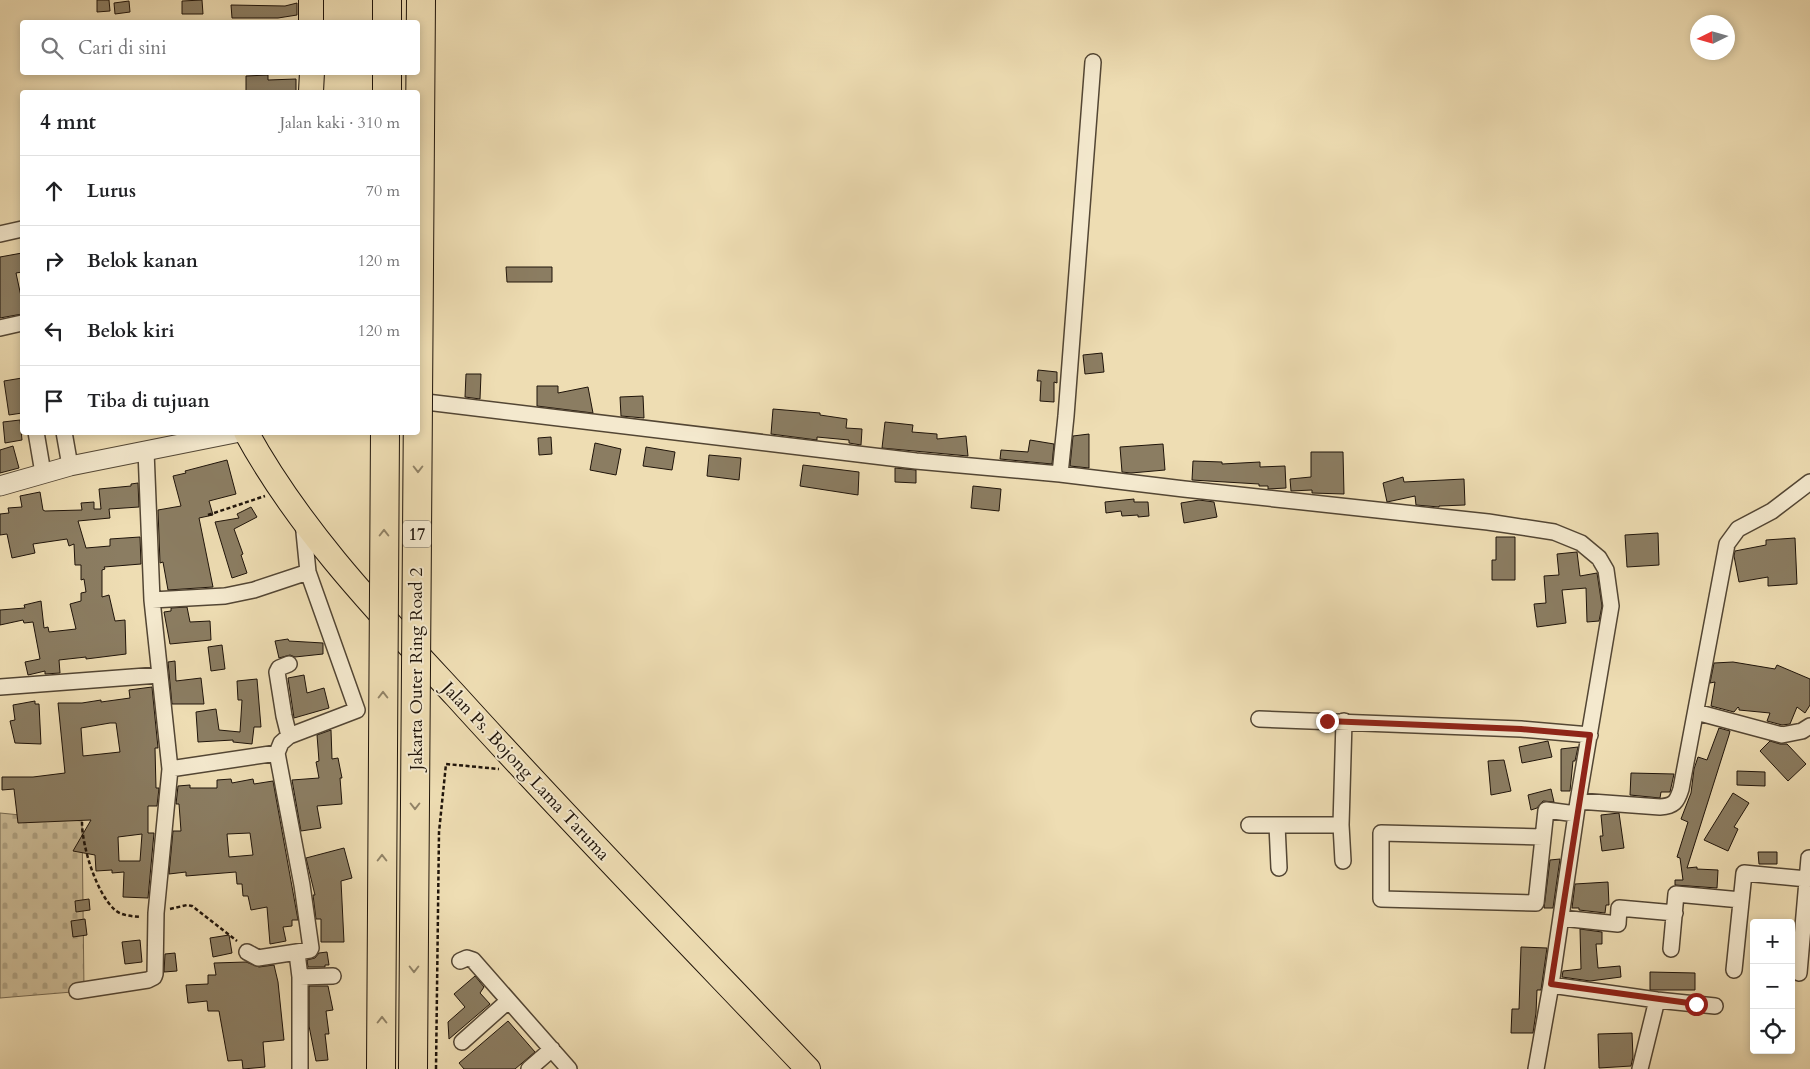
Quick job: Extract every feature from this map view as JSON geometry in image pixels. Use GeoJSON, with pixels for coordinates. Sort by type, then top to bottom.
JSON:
{"type":"FeatureCollection","features":[{"type":"Feature","properties":{"kind":"highway"},"geometry":{"type":"LineString","coordinates":[[387,0],[387,20]]}},
{"type":"Feature","properties":{"kind":"highway","name":"Jakarta Outer Ring Road 2"},"geometry":{"type":"LineString","coordinates":[[420,134],[421,0]]}},
{"type":"Feature","properties":{"kind":"highway"},"geometry":{"type":"LineString","coordinates":[[387,75],[387,90]]}},
{"type":"Feature","properties":{"kind":"highway","name":"Jakarta Outer Ring Road 2"},"geometry":{"type":"LineString","coordinates":[[381,1069],[385,435]]}},
{"type":"Feature","properties":{"kind":"highway","name":"Jakarta Outer Ring Road 2"},"geometry":{"type":"LineString","coordinates":[[413,1069],[418,435]]}},
{"type":"Feature","properties":{"kind":"main road"},"geometry":{"type":"LineString","coordinates":[[311,0],[311,20]]}},
{"type":"Feature","properties":{"kind":"main road"},"geometry":{"type":"LineString","coordinates":[[311,90],[312,75]]}},
{"type":"Feature","properties":{"kind":"main road","name":"Jalan Ps. Bojong Lama Taruma"},"geometry":{"type":"LineString","coordinates":[[248,435],[302,519],[366,598],[525,772],[808,1069]]}},
{"type":"Feature","properties":{"kind":"street"},"geometry":{"type":"LineString","coordinates":[[1060,474],[1093,62]]}},
{"type":"Feature","properties":{"kind":"street"},"geometry":{"type":"LineString","coordinates":[[0,234],[20,229]]}},
{"type":"Feature","properties":{"kind":"street"},"geometry":{"type":"LineString","coordinates":[[0,328],[20,323]]}},
{"type":"Feature","properties":{"kind":"street"},"geometry":{"type":"LineString","coordinates":[[420,402],[916,461],[1060,474],[1184,490],[1522,526],[1554,532],[1581,543],[1599,558],[1606,570],[1611,606],[1536,1069]]}},
{"type":"Feature","properties":{"kind":"street"},"geometry":{"type":"LineString","coordinates":[[36,435],[42,474]]}},
{"type":"Feature","properties":{"kind":"street"},"geometry":{"type":"LineString","coordinates":[[65,435],[70,466]]}},
{"type":"Feature","properties":{"kind":"street"},"geometry":{"type":"LineString","coordinates":[[0,486],[70,466],[225,435]]}},
{"type":"Feature","properties":{"kind":"street"},"geometry":{"type":"LineString","coordinates":[[77,991],[148,980],[154,977],[156,912],[170,769],[152,600],[146,451]]}},
{"type":"Feature","properties":{"kind":"street"},"geometry":{"type":"LineString","coordinates":[[1543,837],[1382,832],[1381,899],[1536,903],[1546,810],[1578,807],[1660,807],[1673,805],[1677,801],[1682,789],[1729,540],[1738,529],[1772,511],[1810,482]]}},
{"type":"Feature","properties":{"kind":"street"},"geometry":{"type":"LineString","coordinates":[[247,952],[258,958],[310,950],[310,936],[302,884],[277,752],[281,743],[289,736],[357,710],[308,572],[302,519]]}},
{"type":"Feature","properties":{"kind":"street"},"geometry":{"type":"LineString","coordinates":[[152,600],[225,596],[254,590],[308,572]]}},
{"type":"Feature","properties":{"kind":"street"},"geometry":{"type":"LineString","coordinates":[[289,664],[279,668],[277,672],[279,693],[289,736]]}},
{"type":"Feature","properties":{"kind":"street"},"geometry":{"type":"LineString","coordinates":[[0,687],[159,675]]}},
{"type":"Feature","properties":{"kind":"street"},"geometry":{"type":"LineString","coordinates":[[1696,712],[1782,735],[1802,731],[1810,726]]}},
{"type":"Feature","properties":{"kind":"street"},"geometry":{"type":"LineString","coordinates":[[1259,719],[1521,729],[1590,735]]}},
{"type":"Feature","properties":{"kind":"street"},"geometry":{"type":"LineString","coordinates":[[1344,721],[1341,825],[1344,861]]}},
{"type":"Feature","properties":{"kind":"street"},"geometry":{"type":"LineString","coordinates":[[170,769],[277,752]]}},
{"type":"Feature","properties":{"kind":"street"},"geometry":{"type":"LineString","coordinates":[[1249,825],[1341,825]]}},
{"type":"Feature","properties":{"kind":"street"},"geometry":{"type":"LineString","coordinates":[[1277,825],[1279,868]]}},
{"type":"Feature","properties":{"kind":"street"},"geometry":{"type":"LineString","coordinates":[[1799,973],[1808,905],[1810,858]]}},
{"type":"Feature","properties":{"kind":"street"},"geometry":{"type":"LineString","coordinates":[[1734,970],[1744,873],[1808,879]]}},
{"type":"Feature","properties":{"kind":"street"},"geometry":{"type":"LineString","coordinates":[[1671,949],[1676,894],[1741,900]]}},
{"type":"Feature","properties":{"kind":"street"},"geometry":{"type":"LineString","coordinates":[[1561,918],[1618,924],[1619,908],[1674,914]]}},
{"type":"Feature","properties":{"kind":"street"},"geometry":{"type":"LineString","coordinates":[[297,953],[300,977],[300,1069]]}},
{"type":"Feature","properties":{"kind":"street"},"geometry":{"type":"LineString","coordinates":[[460,961],[467,958],[473,960],[569,1069]]}},
{"type":"Feature","properties":{"kind":"street"},"geometry":{"type":"LineString","coordinates":[[300,977],[333,976]]}},
{"type":"Feature","properties":{"kind":"street"},"geometry":{"type":"LineString","coordinates":[[1551,984],[1657,1000],[1715,1006]]}},
{"type":"Feature","properties":{"kind":"street"},"geometry":{"type":"LineString","coordinates":[[1640,1069],[1657,1000]]}},
{"type":"Feature","properties":{"kind":"street"},"geometry":{"type":"LineString","coordinates":[[462,1042],[508,1001]]}},
{"type":"Feature","properties":{"kind":"street"},"geometry":{"type":"LineString","coordinates":[[529,1069],[552,1049]]}},
{"type":"Feature","properties":{"kind":"path"},"geometry":{"type":"LineString","coordinates":[[208,515],[283,491]]}},
{"type":"Feature","properties":{"kind":"path"},"geometry":{"type":"LineString","coordinates":[[436,1069],[439,832],[446,764],[525,772]]}},
{"type":"Feature","properties":{"kind":"path"},"geometry":{"type":"LineString","coordinates":[[82,822],[85,846],[96,879],[115,911],[125,915],[142,917],[187,905],[192,906],[237,940],[247,952]]}},
{"type":"Feature","properties":{"kind":"green space"},"geometry":{"type":"Polygon","coordinates":[[[0,813],[82,821],[84,991],[0,998],[0,813]]]}},
{"type":"Feature","properties":{"kind":"building"},"geometry":{"type":"Polygon","coordinates":[[[97,0],[109,0],[110,11],[97,12],[97,0]]]}},
{"type":"Feature","properties":{"kind":"building"},"geometry":{"type":"Polygon","coordinates":[[[202,0],[203,14],[182,14],[182,1],[202,0]]]}},
{"type":"Feature","properties":{"kind":"building"},"geometry":{"type":"Polygon","coordinates":[[[129,1],[130,12],[115,14],[114,3],[129,1]]]}},
{"type":"Feature","properties":{"kind":"building"},"geometry":{"type":"Polygon","coordinates":[[[297,3],[297,15],[278,18],[232,18],[231,5],[285,6],[297,3]]]}},
{"type":"Feature","properties":{"kind":"building"},"geometry":{"type":"Polygon","coordinates":[[[268,75],[268,80],[296,79],[296,90],[246,90],[246,76],[268,75]]]}},
{"type":"Feature","properties":{"kind":"building"},"geometry":{"type":"Polygon","coordinates":[[[20,253],[20,272],[16,273],[20,292],[20,314],[0,318],[0,257],[20,253]]]}},
{"type":"Feature","properties":{"kind":"building"},"geometry":{"type":"Polygon","coordinates":[[[506,267],[552,267],[552,282],[507,282],[506,267]]]}},
{"type":"Feature","properties":{"kind":"building"},"geometry":{"type":"Polygon","coordinates":[[[1102,353],[1104,372],[1085,374],[1083,355],[1102,353]]]}},
{"type":"Feature","properties":{"kind":"building"},"geometry":{"type":"Polygon","coordinates":[[[1038,370],[1057,372],[1057,383],[1054,382],[1054,402],[1040,401],[1041,381],[1037,381],[1038,370]]]}},
{"type":"Feature","properties":{"kind":"building"},"geometry":{"type":"Polygon","coordinates":[[[466,374],[481,374],[480,399],[465,397],[466,374]]]}},
{"type":"Feature","properties":{"kind":"building"},"geometry":{"type":"Polygon","coordinates":[[[20,378],[20,413],[9,415],[4,381],[20,378]]]}},
{"type":"Feature","properties":{"kind":"building"},"geometry":{"type":"Polygon","coordinates":[[[537,386],[558,386],[558,393],[588,387],[593,413],[537,406],[537,386]]]}},
{"type":"Feature","properties":{"kind":"building"},"geometry":{"type":"Polygon","coordinates":[[[643,396],[644,418],[621,416],[620,397],[643,396]]]}},
{"type":"Feature","properties":{"kind":"building"},"geometry":{"type":"Polygon","coordinates":[[[773,409],[820,413],[820,415],[847,419],[846,428],[862,429],[861,445],[849,443],[849,440],[817,437],[817,440],[771,434],[773,409]]]}},
{"type":"Feature","properties":{"kind":"building"},"geometry":{"type":"Polygon","coordinates":[[[20,420],[22,440],[5,443],[3,422],[20,420]]]}},
{"type":"Feature","properties":{"kind":"building"},"geometry":{"type":"Polygon","coordinates":[[[885,422],[913,425],[912,432],[937,434],[937,439],[966,436],[968,456],[882,448],[885,422]]]}},
{"type":"Feature","properties":{"kind":"building"},"geometry":{"type":"Polygon","coordinates":[[[1089,434],[1089,468],[1070,466],[1073,436],[1089,434]]]}},
{"type":"Feature","properties":{"kind":"building"},"geometry":{"type":"Polygon","coordinates":[[[551,437],[552,454],[539,455],[538,438],[551,437]]]}},
{"type":"Feature","properties":{"kind":"building"},"geometry":{"type":"Polygon","coordinates":[[[1030,440],[1054,444],[1052,464],[1000,459],[1001,450],[1028,452],[1030,440]]]}},
{"type":"Feature","properties":{"kind":"building"},"geometry":{"type":"Polygon","coordinates":[[[595,443],[621,449],[616,475],[590,470],[595,443]]]}},
{"type":"Feature","properties":{"kind":"building"},"geometry":{"type":"Polygon","coordinates":[[[1163,444],[1165,470],[1122,472],[1120,447],[1163,444]]]}},
{"type":"Feature","properties":{"kind":"building"},"geometry":{"type":"Polygon","coordinates":[[[13,446],[19,468],[0,473],[0,450],[13,446]]]}},
{"type":"Feature","properties":{"kind":"building"},"geometry":{"type":"Polygon","coordinates":[[[646,447],[675,452],[672,470],[643,466],[646,447]]]}},
{"type":"Feature","properties":{"kind":"building"},"geometry":{"type":"Polygon","coordinates":[[[1311,452],[1343,452],[1344,494],[1312,493],[1312,490],[1291,491],[1290,479],[1311,477],[1311,452]]]}},
{"type":"Feature","properties":{"kind":"building"},"geometry":{"type":"Polygon","coordinates":[[[709,455],[741,458],[739,480],[707,476],[709,455]]]}},
{"type":"Feature","properties":{"kind":"building"},"geometry":{"type":"Polygon","coordinates":[[[227,460],[236,494],[209,501],[213,515],[199,518],[213,587],[168,590],[163,562],[160,563],[158,510],[181,506],[173,476],[227,460]]]}},
{"type":"Feature","properties":{"kind":"building"},"geometry":{"type":"Polygon","coordinates":[[[1193,461],[1222,462],[1222,464],[1260,462],[1260,467],[1285,466],[1286,488],[1268,489],[1268,486],[1259,486],[1259,484],[1192,480],[1193,461]]]}},
{"type":"Feature","properties":{"kind":"building"},"geometry":{"type":"Polygon","coordinates":[[[803,465],[859,472],[858,495],[800,486],[803,465]]]}},
{"type":"Feature","properties":{"kind":"building"},"geometry":{"type":"Polygon","coordinates":[[[895,468],[916,470],[916,483],[895,482],[895,468]]]}},
{"type":"Feature","properties":{"kind":"building"},"geometry":{"type":"Polygon","coordinates":[[[1403,477],[1404,482],[1464,479],[1465,505],[1439,507],[1416,505],[1415,496],[1387,502],[1383,483],[1403,477]]]}},
{"type":"Feature","properties":{"kind":"building"},"geometry":{"type":"Polygon","coordinates":[[[138,483],[139,507],[109,509],[110,518],[78,521],[86,548],[110,546],[110,539],[140,537],[141,564],[104,567],[105,569],[102,570],[102,597],[109,595],[115,621],[125,620],[126,654],[59,660],[60,673],[45,674],[45,671],[28,675],[25,662],[40,659],[33,622],[24,623],[23,620],[0,625],[0,610],[25,608],[24,605],[41,601],[44,628],[48,627],[49,632],[76,629],[70,604],[81,601],[81,593],[86,592],[84,579],[81,580],[81,565],[75,565],[74,544],[69,546],[67,539],[33,544],[35,553],[12,558],[7,534],[0,535],[0,514],[9,513],[8,508],[22,507],[20,496],[40,492],[43,510],[45,511],[82,510],[81,503],[94,502],[94,509],[101,509],[99,489],[131,486],[131,484],[138,483]]]}},
{"type":"Feature","properties":{"kind":"building"},"geometry":{"type":"Polygon","coordinates":[[[973,486],[1001,489],[999,511],[971,508],[973,486]]]}},
{"type":"Feature","properties":{"kind":"building"},"geometry":{"type":"Polygon","coordinates":[[[1134,499],[1134,502],[1148,502],[1149,516],[1122,516],[1121,511],[1106,513],[1105,502],[1134,499]]]}},
{"type":"Feature","properties":{"kind":"building"},"geometry":{"type":"Polygon","coordinates":[[[1199,500],[1214,502],[1217,517],[1184,523],[1181,503],[1199,500]]]}},
{"type":"Feature","properties":{"kind":"building"},"geometry":{"type":"Polygon","coordinates":[[[251,507],[257,517],[234,529],[243,554],[241,555],[247,573],[232,578],[215,522],[239,518],[237,514],[251,507]]]}},
{"type":"Feature","properties":{"kind":"building"},"geometry":{"type":"Polygon","coordinates":[[[1658,533],[1659,565],[1627,567],[1625,535],[1658,533]]]}},
{"type":"Feature","properties":{"kind":"building"},"geometry":{"type":"Polygon","coordinates":[[[1496,537],[1515,537],[1515,580],[1492,580],[1492,560],[1496,560],[1496,537]]]}},
{"type":"Feature","properties":{"kind":"building"},"geometry":{"type":"Polygon","coordinates":[[[1795,538],[1797,584],[1768,586],[1768,577],[1739,582],[1734,556],[1735,551],[1766,545],[1766,540],[1795,538]]]}},
{"type":"Feature","properties":{"kind":"building"},"geometry":{"type":"Polygon","coordinates":[[[1577,552],[1580,576],[1597,573],[1602,606],[1599,621],[1587,622],[1586,588],[1562,590],[1566,623],[1537,627],[1534,604],[1546,603],[1544,576],[1559,575],[1557,554],[1577,552]]]}},
{"type":"Feature","properties":{"kind":"building"},"geometry":{"type":"Polygon","coordinates":[[[187,607],[190,622],[210,621],[211,640],[170,644],[164,612],[171,611],[171,608],[187,607]]]}},
{"type":"Feature","properties":{"kind":"building"},"geometry":{"type":"Polygon","coordinates":[[[288,639],[289,641],[323,643],[323,654],[295,657],[290,655],[279,658],[275,641],[288,639]]]}},
{"type":"Feature","properties":{"kind":"building"},"geometry":{"type":"Polygon","coordinates":[[[222,645],[225,669],[211,671],[208,647],[222,645]]]}},
{"type":"Feature","properties":{"kind":"building"},"geometry":{"type":"Polygon","coordinates":[[[175,661],[176,681],[201,678],[204,704],[172,704],[168,662],[175,661]]]}},
{"type":"Feature","properties":{"kind":"building"},"geometry":{"type":"Polygon","coordinates":[[[1733,662],[1775,669],[1777,665],[1810,679],[1810,705],[1805,713],[1797,707],[1790,724],[1782,725],[1767,721],[1770,713],[1739,710],[1738,707],[1734,712],[1711,706],[1715,682],[1710,683],[1714,663],[1733,662]]]}},
{"type":"Feature","properties":{"kind":"building"},"geometry":{"type":"Polygon","coordinates":[[[304,675],[307,693],[324,688],[329,708],[294,718],[288,678],[304,675]]]}},
{"type":"Feature","properties":{"kind":"building"},"geometry":{"type":"Polygon","coordinates":[[[257,679],[261,727],[254,727],[252,744],[233,742],[233,740],[198,742],[196,712],[216,709],[219,730],[240,732],[242,700],[238,700],[237,681],[257,679]]]}},
{"type":"Feature","properties":{"kind":"building"},"geometry":{"type":"Polygon","coordinates":[[[152,687],[158,748],[155,748],[156,788],[159,788],[157,806],[148,806],[148,833],[154,833],[148,898],[123,897],[124,872],[112,873],[112,870],[96,871],[95,855],[73,851],[91,820],[18,823],[14,789],[2,790],[2,777],[33,777],[65,773],[58,703],[82,703],[101,700],[101,702],[130,698],[129,690],[152,687]],[[116,723],[81,728],[83,756],[120,752],[116,723]],[[142,834],[118,837],[119,861],[140,861],[142,834]]]}},
{"type":"Feature","properties":{"kind":"building"},"geometry":{"type":"Polygon","coordinates":[[[35,701],[35,704],[39,704],[41,744],[15,743],[10,721],[15,720],[13,705],[35,701]]]}},
{"type":"Feature","properties":{"kind":"building"},"geometry":{"type":"Polygon","coordinates":[[[1719,728],[1730,731],[1687,868],[1697,867],[1697,869],[1718,870],[1717,888],[1675,885],[1675,880],[1683,880],[1680,858],[1677,857],[1688,822],[1681,819],[1691,793],[1694,769],[1698,757],[1707,760],[1719,728]]]}},
{"type":"Feature","properties":{"kind":"building"},"geometry":{"type":"Polygon","coordinates":[[[331,730],[332,759],[338,758],[342,778],[340,778],[342,804],[317,806],[321,828],[301,831],[292,780],[319,778],[316,762],[319,761],[317,735],[331,730]]]}},
{"type":"Feature","properties":{"kind":"building"},"geometry":{"type":"Polygon","coordinates":[[[1548,741],[1552,757],[1522,763],[1519,747],[1548,741]]]}},
{"type":"Feature","properties":{"kind":"building"},"geometry":{"type":"Polygon","coordinates":[[[1770,741],[1787,744],[1806,764],[1788,781],[1760,751],[1770,741]]]}},
{"type":"Feature","properties":{"kind":"building"},"geometry":{"type":"Polygon","coordinates":[[[1578,747],[1575,761],[1573,761],[1570,791],[1561,791],[1561,749],[1578,747]]]}},
{"type":"Feature","properties":{"kind":"building"},"geometry":{"type":"Polygon","coordinates":[[[1504,760],[1511,791],[1491,795],[1488,761],[1504,760]]]}},
{"type":"Feature","properties":{"kind":"building"},"geometry":{"type":"Polygon","coordinates":[[[1737,771],[1765,772],[1765,786],[1737,785],[1737,771]]]}},
{"type":"Feature","properties":{"kind":"building"},"geometry":{"type":"Polygon","coordinates":[[[1631,773],[1674,774],[1670,792],[1661,792],[1660,798],[1630,795],[1631,773]]]}},
{"type":"Feature","properties":{"kind":"building"},"geometry":{"type":"Polygon","coordinates":[[[231,779],[232,783],[253,779],[254,784],[273,781],[298,920],[292,920],[292,926],[283,927],[286,941],[270,944],[267,907],[251,910],[248,896],[243,896],[242,884],[237,884],[236,872],[186,876],[186,872],[169,874],[173,831],[181,831],[179,804],[176,804],[178,786],[190,785],[190,788],[217,788],[217,780],[231,779]],[[250,833],[227,834],[229,857],[253,855],[250,833]]]}},
{"type":"Feature","properties":{"kind":"building"},"geometry":{"type":"Polygon","coordinates":[[[1551,789],[1554,802],[1543,801],[1537,808],[1531,810],[1528,795],[1551,789]]]}},
{"type":"Feature","properties":{"kind":"building"},"geometry":{"type":"Polygon","coordinates":[[[1733,793],[1749,803],[1734,827],[1738,829],[1728,851],[1704,840],[1733,793]]]}},
{"type":"Feature","properties":{"kind":"building"},"geometry":{"type":"Polygon","coordinates":[[[1619,813],[1624,848],[1602,851],[1600,836],[1603,836],[1601,815],[1619,813]]]}},
{"type":"Feature","properties":{"kind":"building"},"geometry":{"type":"Polygon","coordinates":[[[344,848],[352,878],[341,881],[344,942],[321,942],[321,919],[316,919],[313,895],[315,895],[306,858],[344,848]]]}},
{"type":"Feature","properties":{"kind":"building"},"geometry":{"type":"Polygon","coordinates":[[[1758,852],[1777,852],[1777,864],[1759,864],[1758,852]]]}},
{"type":"Feature","properties":{"kind":"building"},"geometry":{"type":"Polygon","coordinates":[[[1560,859],[1553,908],[1544,908],[1550,860],[1560,859]]]}},
{"type":"Feature","properties":{"kind":"building"},"geometry":{"type":"Polygon","coordinates":[[[1608,882],[1609,905],[1606,905],[1605,913],[1572,908],[1575,884],[1608,882]]]}},
{"type":"Feature","properties":{"kind":"building"},"geometry":{"type":"Polygon","coordinates":[[[89,899],[90,910],[76,912],[75,901],[89,899]]]}},
{"type":"Feature","properties":{"kind":"building"},"geometry":{"type":"Polygon","coordinates":[[[85,919],[87,935],[73,937],[71,921],[85,919]]]}},
{"type":"Feature","properties":{"kind":"building"},"geometry":{"type":"Polygon","coordinates":[[[1580,929],[1602,932],[1602,944],[1596,944],[1598,968],[1620,966],[1621,977],[1590,981],[1562,977],[1563,971],[1581,969],[1580,929]]]}},
{"type":"Feature","properties":{"kind":"building"},"geometry":{"type":"Polygon","coordinates":[[[229,935],[232,953],[213,957],[210,938],[229,935]]]}},
{"type":"Feature","properties":{"kind":"building"},"geometry":{"type":"Polygon","coordinates":[[[140,940],[142,962],[125,964],[122,942],[140,940]]]}},
{"type":"Feature","properties":{"kind":"building"},"geometry":{"type":"Polygon","coordinates":[[[1521,947],[1547,948],[1541,990],[1537,990],[1533,1033],[1511,1033],[1512,1009],[1519,1009],[1521,947]]]}},
{"type":"Feature","properties":{"kind":"building"},"geometry":{"type":"Polygon","coordinates":[[[327,952],[329,965],[325,965],[325,967],[308,967],[307,960],[315,958],[319,953],[327,952]]]}},
{"type":"Feature","properties":{"kind":"building"},"geometry":{"type":"Polygon","coordinates":[[[175,953],[177,971],[164,972],[165,954],[175,953]]]}},
{"type":"Feature","properties":{"kind":"building"},"geometry":{"type":"Polygon","coordinates":[[[246,962],[259,967],[274,965],[278,982],[284,1040],[263,1042],[265,1067],[243,1069],[242,1060],[228,1061],[219,1011],[208,1011],[207,1001],[188,1003],[186,985],[208,984],[208,975],[216,975],[214,963],[246,962]]]}},
{"type":"Feature","properties":{"kind":"building"},"geometry":{"type":"Polygon","coordinates":[[[1650,972],[1695,973],[1695,990],[1650,990],[1650,972]]]}},
{"type":"Feature","properties":{"kind":"building"},"geometry":{"type":"Polygon","coordinates":[[[475,976],[484,987],[480,993],[490,1004],[449,1039],[448,1022],[465,1007],[454,994],[475,976]]]}},
{"type":"Feature","properties":{"kind":"building"},"geometry":{"type":"Polygon","coordinates":[[[309,986],[328,986],[333,1010],[326,1011],[329,1034],[325,1034],[328,1060],[316,1061],[309,1026],[309,986]]]}},
{"type":"Feature","properties":{"kind":"building"},"geometry":{"type":"Polygon","coordinates":[[[508,1021],[535,1052],[515,1069],[464,1069],[459,1063],[508,1021]]]}},
{"type":"Feature","properties":{"kind":"building"},"geometry":{"type":"Polygon","coordinates":[[[1632,1033],[1633,1057],[1631,1066],[1599,1068],[1598,1034],[1632,1033]]]}},
{"type":"Feature","properties":{"kind":"route"},"geometry":{"type":"LineString","coordinates":[[1327,721],[1521,729],[1590,735],[1578,800],[1551,984],[1696,1004]]}}]}
